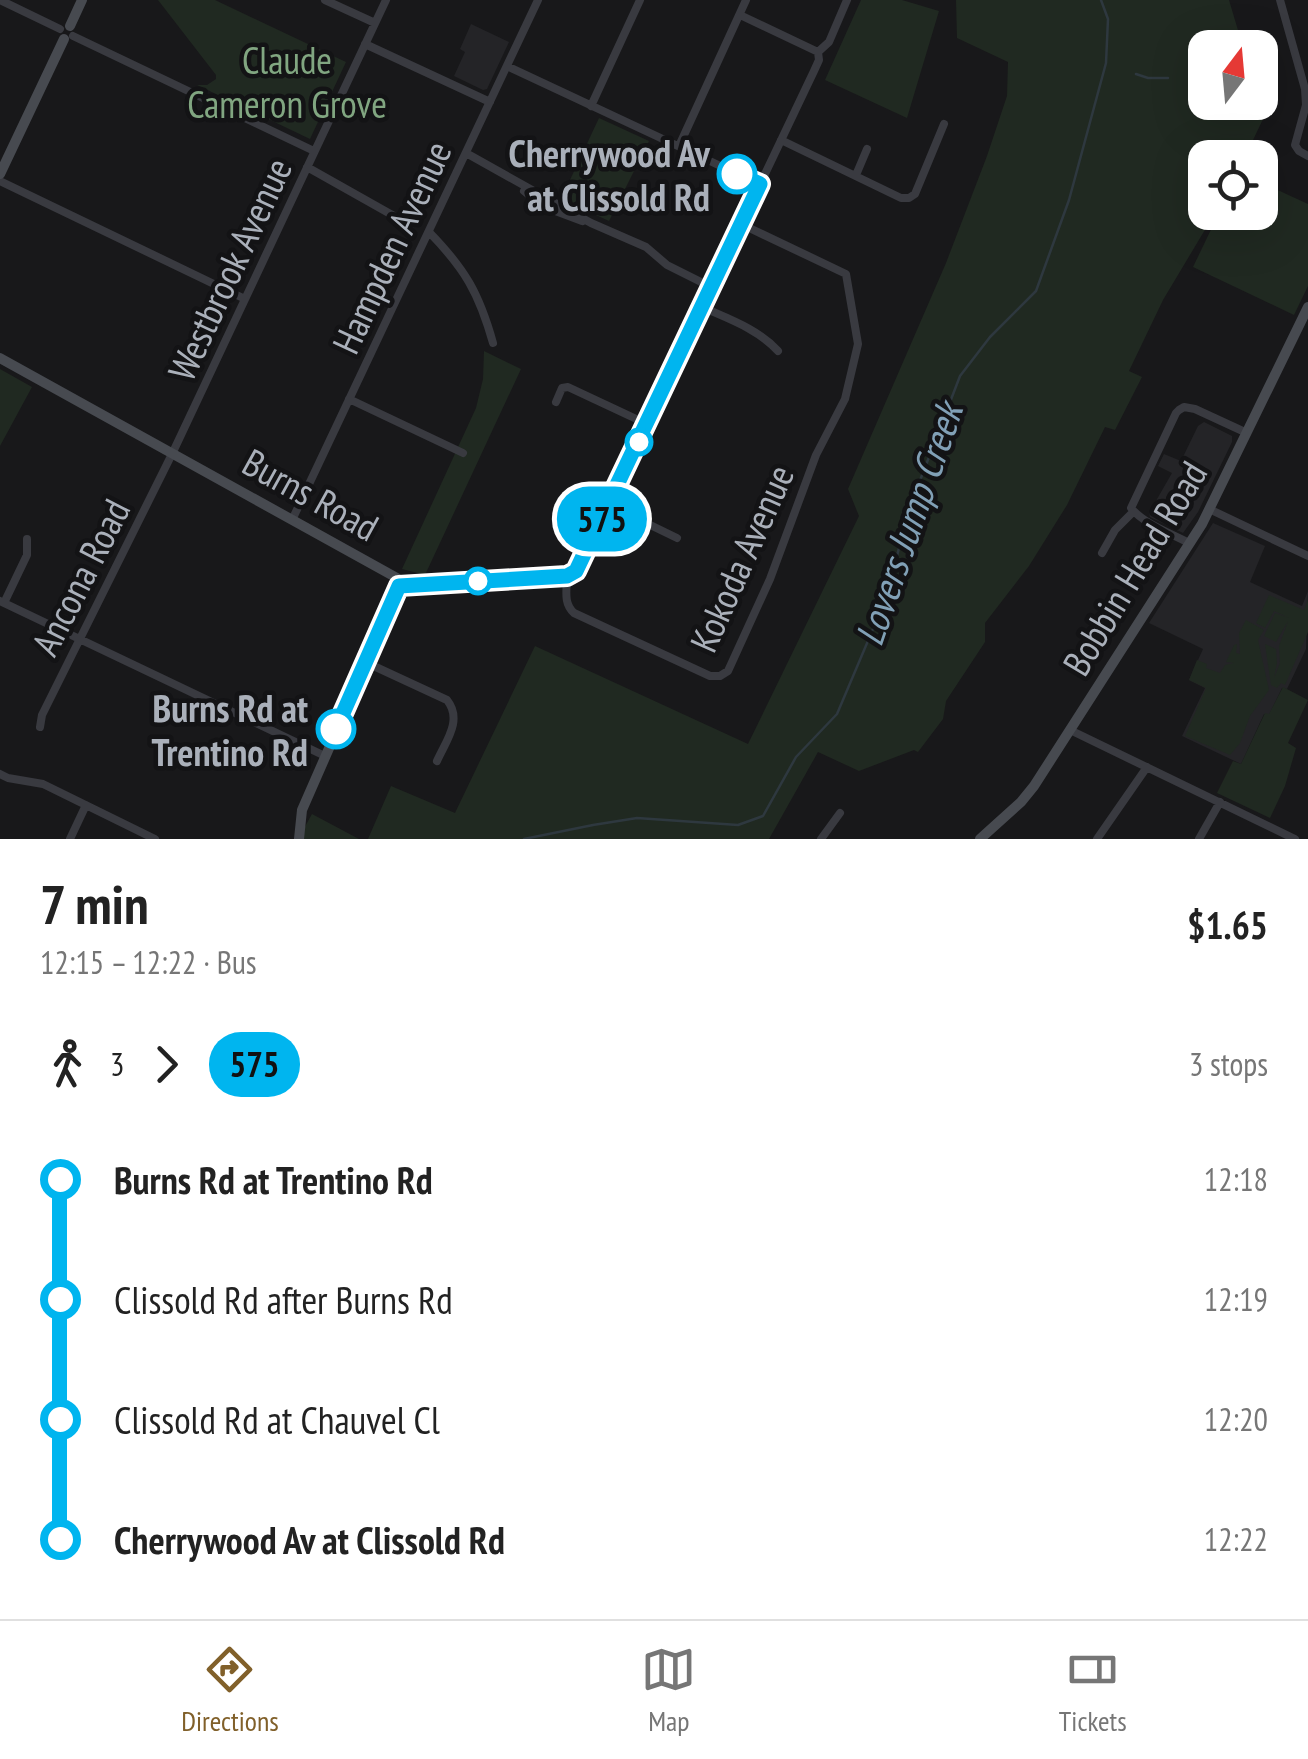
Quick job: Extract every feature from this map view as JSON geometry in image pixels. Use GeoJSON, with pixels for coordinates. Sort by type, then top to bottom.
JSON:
{"type":"FeatureCollection","features":[{"type":"Feature","properties":{"kind":"main road"},"geometry":{"type":"LineString","coordinates":[[0,177],[82,0]]}},
{"type":"Feature","properties":{"kind":"main road","name":"Bobbin Head Road"},"geometry":{"type":"LineString","coordinates":[[980,839],[1020,802],[1189,543],[1210,509],[1308,308]]}},
{"type":"Feature","properties":{"kind":"main road","name":"Burns Road"},"geometry":{"type":"LineString","coordinates":[[0,358],[394,574],[399,586],[302,810],[299,839]]}},
{"type":"Feature","properties":{"kind":"street"},"geometry":{"type":"LineString","coordinates":[[0,0],[314,151]]}},
{"type":"Feature","properties":{"kind":"street"},"geometry":{"type":"LineString","coordinates":[[325,0],[375,24]]}},
{"type":"Feature","properties":{"kind":"street","name":"Westbrook Avenue"},"geometry":{"type":"LineString","coordinates":[[173,452],[386,0]]}},
{"type":"Feature","properties":{"kind":"street","name":"Hampden Avenue"},"geometry":{"type":"LineString","coordinates":[[293,518],[538,0]]}},
{"type":"Feature","properties":{"kind":"street"},"geometry":{"type":"LineString","coordinates":[[591,106],[640,0]]}},
{"type":"Feature","properties":{"kind":"street"},"geometry":{"type":"LineString","coordinates":[[679,146],[746,0]]}},
{"type":"Feature","properties":{"kind":"street"},"geometry":{"type":"LineString","coordinates":[[818,52],[829,42],[848,0]]}},
{"type":"Feature","properties":{"kind":"street"},"geometry":{"type":"LineString","coordinates":[[1280,0],[1306,106],[1294,145],[1308,156]]}},
{"type":"Feature","properties":{"kind":"street"},"geometry":{"type":"LineString","coordinates":[[740,14],[818,52]]}},
{"type":"Feature","properties":{"kind":"street"},"geometry":{"type":"LineString","coordinates":[[365,44],[490,102]]}},
{"type":"Feature","properties":{"kind":"street"},"geometry":{"type":"LineString","coordinates":[[399,586],[567,576],[576,571],[819,60],[818,52]]}},
{"type":"Feature","properties":{"kind":"street"},"geometry":{"type":"LineString","coordinates":[[507,66],[760,184]]}},
{"type":"Feature","properties":{"kind":"street"},"geometry":{"type":"LineString","coordinates":[[781,140],[901,198],[909,198],[915,194],[944,124]]}},
{"type":"Feature","properties":{"kind":"street"},"geometry":{"type":"LineString","coordinates":[[856,176],[867,149]]}},
{"type":"Feature","properties":{"kind":"street"},"geometry":{"type":"LineString","coordinates":[[466,153],[508,177],[542,206],[646,247],[668,265],[712,287]]}},
{"type":"Feature","properties":{"kind":"street"},"geometry":{"type":"LineString","coordinates":[[306,167],[394,216]]}},
{"type":"Feature","properties":{"kind":"street"},"geometry":{"type":"LineString","coordinates":[[0,177],[245,298]]}},
{"type":"Feature","properties":{"kind":"street","name":"Kokoda Avenue"},"geometry":{"type":"LineString","coordinates":[[567,576],[566,596],[574,614],[710,676],[728,671],[770,579],[816,455],[845,399],[858,344],[846,274],[741,224]]}},
{"type":"Feature","properties":{"kind":"street"},"geometry":{"type":"LineString","coordinates":[[428,232],[464,272],[476,293],[493,343]]}},
{"type":"Feature","properties":{"kind":"street"},"geometry":{"type":"LineString","coordinates":[[702,307],[748,328],[778,351]]}},
{"type":"Feature","properties":{"kind":"street"},"geometry":{"type":"LineString","coordinates":[[556,402],[562,388],[568,387],[647,424]]}},
{"type":"Feature","properties":{"kind":"street"},"geometry":{"type":"LineString","coordinates":[[349,400],[463,454]]}},
{"type":"Feature","properties":{"kind":"street"},"geometry":{"type":"LineString","coordinates":[[1102,554],[1133,512],[1135,498],[1179,410],[1194,408],[1247,434]]}},
{"type":"Feature","properties":{"kind":"street","name":"Ancona Road"},"geometry":{"type":"LineString","coordinates":[[40,727],[42,714],[173,452]]}},
{"type":"Feature","properties":{"kind":"street"},"geometry":{"type":"LineString","coordinates":[[609,505],[677,538]]}},
{"type":"Feature","properties":{"kind":"street"},"geometry":{"type":"LineString","coordinates":[[1210,509],[1308,556]]}},
{"type":"Feature","properties":{"kind":"street"},"geometry":{"type":"LineString","coordinates":[[1133,512],[1189,543]]}},
{"type":"Feature","properties":{"kind":"street"},"geometry":{"type":"LineString","coordinates":[[27,538],[27,556],[2,602],[325,756]]}},
{"type":"Feature","properties":{"kind":"street"},"geometry":{"type":"LineString","coordinates":[[365,662],[451,704],[455,720],[437,762]]}},
{"type":"Feature","properties":{"kind":"street"},"geometry":{"type":"LineString","coordinates":[[1070,730],[1295,839]]}},
{"type":"Feature","properties":{"kind":"street"},"geometry":{"type":"LineString","coordinates":[[1096,839],[1147,767]]}},
{"type":"Feature","properties":{"kind":"street"},"geometry":{"type":"LineString","coordinates":[[0,774],[43,784],[155,839]]}},
{"type":"Feature","properties":{"kind":"street"},"geometry":{"type":"LineString","coordinates":[[1199,839],[1220,802]]}},
{"type":"Feature","properties":{"kind":"street"},"geometry":{"type":"LineString","coordinates":[[70,839],[86,805]]}},
{"type":"Feature","properties":{"kind":"street"},"geometry":{"type":"LineString","coordinates":[[821,839],[840,813]]}},
{"type":"Feature","properties":{"kind":"shaded area"},"geometry":{"type":"Polygon","coordinates":[[[471,24],[509,42],[487,89],[483,90],[454,76],[471,24]]]}},
{"type":"Feature","properties":{"kind":"shaded area"},"geometry":{"type":"Polygon","coordinates":[[[1204,422],[1232,436],[1232,442],[1198,512],[1183,533],[1149,513],[1172,473],[1158,466],[1164,454],[1181,461],[1198,426],[1204,422]]]}},
{"type":"Feature","properties":{"kind":"shaded area"},"geometry":{"type":"Polygon","coordinates":[[[1213,523],[1265,546],[1250,582],[1302,606],[1308,591],[1306,649],[1287,689],[1282,688],[1269,715],[1264,714],[1241,764],[1182,736],[1205,688],[1189,680],[1203,649],[1149,623],[1213,523]]]}},
{"type":"Feature","properties":{"kind":"green space","name":"Claude Cameron Grove"},"geometry":{"type":"Polygon","coordinates":[[[158,0],[215,0],[346,62],[310,139],[197,85],[207,85],[216,75],[158,0]]]}},
{"type":"Feature","properties":{"kind":"green space"},"geometry":{"type":"Polygon","coordinates":[[[861,0],[902,0],[939,11],[907,118],[825,80],[861,0]]]}},
{"type":"Feature","properties":{"kind":"green space"},"geometry":{"type":"Polygon","coordinates":[[[956,0],[1229,0],[1238,30],[1188,30],[1188,120],[1263,120],[1253,140],[1188,140],[1188,230],[1205,230],[1163,300],[1129,371],[1142,377],[1115,430],[1105,427],[1067,505],[1029,566],[985,623],[985,642],[946,701],[943,719],[918,752],[914,750],[859,771],[818,752],[769,839],[368,839],[391,786],[455,813],[535,646],[748,744],[859,516],[848,489],[946,263],[1007,96],[1008,62],[957,38],[956,0]]]}},
{"type":"Feature","properties":{"kind":"green space"},"geometry":{"type":"Polygon","coordinates":[[[599,118],[649,141],[609,221],[561,199],[599,118]]]}},
{"type":"Feature","properties":{"kind":"green space"},"geometry":{"type":"Polygon","coordinates":[[[1278,190],[1308,204],[1308,286],[1294,315],[1193,267],[1211,230],[1278,230],[1278,190]]]}},
{"type":"Feature","properties":{"kind":"green space"},"geometry":{"type":"Polygon","coordinates":[[[484,351],[521,369],[425,575],[402,569],[476,408],[484,351]]]}},
{"type":"Feature","properties":{"kind":"green space"},"geometry":{"type":"Polygon","coordinates":[[[0,369],[32,387],[0,446],[0,369]]]}},
{"type":"Feature","properties":{"kind":"green space"},"geometry":{"type":"Polygon","coordinates":[[[1269,595],[1304,610],[1308,600],[1308,632],[1285,685],[1281,683],[1277,688],[1271,685],[1265,644],[1276,649],[1274,678],[1288,621],[1276,642],[1264,636],[1275,613],[1289,618],[1274,611],[1265,628],[1256,623],[1269,595]]]}},
{"type":"Feature","properties":{"kind":"green space"},"geometry":{"type":"Polygon","coordinates":[[[1246,620],[1264,630],[1258,640],[1269,690],[1230,755],[1185,736],[1206,688],[1189,680],[1197,660],[1220,673],[1225,665],[1234,663],[1226,662],[1234,645],[1237,644],[1236,653],[1240,654],[1239,633],[1246,620]]]}},
{"type":"Feature","properties":{"kind":"green space"},"geometry":{"type":"Polygon","coordinates":[[[1283,687],[1308,700],[1288,743],[1296,748],[1270,818],[1217,793],[1233,761],[1241,764],[1265,713],[1269,714],[1283,687]]]}},
{"type":"Feature","properties":{"kind":"green space"},"geometry":{"type":"Polygon","coordinates":[[[312,814],[359,839],[302,839],[312,814]]]}},
{"type":"Feature","properties":{"kind":"waterway","name":"Lovers Jump Creek"},"geometry":{"type":"LineString","coordinates":[[911,504],[960,376],[990,337],[1036,291],[1069,200],[1106,63],[1108,19],[1101,0]]}},
{"type":"Feature","properties":{"kind":"waterway"},"geometry":{"type":"LineString","coordinates":[[1136,74],[1168,78]]}},
{"type":"Feature","properties":{"kind":"waterway","name":"Lovers Jump Creek"},"geometry":{"type":"LineString","coordinates":[[524,839],[637,818],[738,825],[763,816],[796,757],[837,714],[887,596],[907,516]]}},
{"type":"Feature","properties":{"kind":"bus line","name":"575"},"geometry":{"type":"LineString","coordinates":[[336,729],[399,586],[567,576],[576,571],[760,184],[737,174]]}},
{"type":"Feature","properties":{"kind":"place","name":"Cherrywood Av at Clissold Rd"},"geometry":{"type":"Point","coordinates":[737,174]}},
{"type":"Feature","properties":{"kind":"place","name":"Burns Rd at Trentino Rd"},"geometry":{"type":"Point","coordinates":[336,729]}}]}
